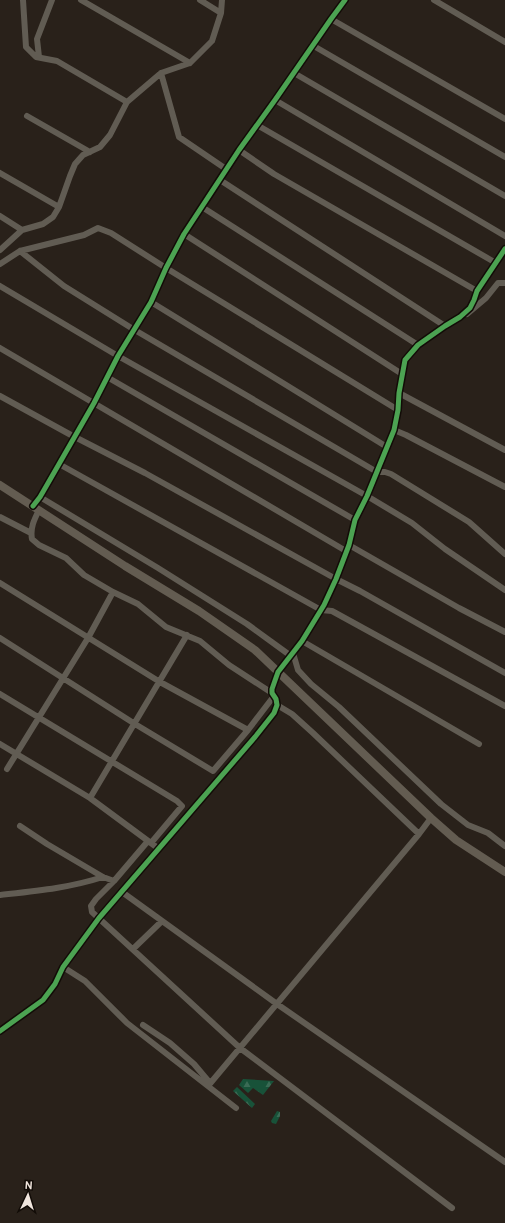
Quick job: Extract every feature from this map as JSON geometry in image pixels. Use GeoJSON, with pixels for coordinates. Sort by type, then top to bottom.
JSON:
{"type":"FeatureCollection","features":[{"type":"Feature","properties":{"kind":"main road"},"geometry":{"type":"LineString","coordinates":[[0,486],[125,566],[199,611],[255,650],[431,818],[456,840],[505,872]]}},
{"type":"Feature","properties":{"kind":"street"},"geometry":{"type":"LineString","coordinates":[[23,0],[26,47],[36,57],[57,61],[127,102]]}},
{"type":"Feature","properties":{"kind":"street"},"geometry":{"type":"LineString","coordinates":[[39,58],[37,39],[52,0]]}},
{"type":"Feature","properties":{"kind":"street"},"geometry":{"type":"LineString","coordinates":[[81,0],[190,63]]}},
{"type":"Feature","properties":{"kind":"street"},"geometry":{"type":"LineString","coordinates":[[200,0],[221,13]]}},
{"type":"Feature","properties":{"kind":"street"},"geometry":{"type":"LineString","coordinates":[[0,250],[22,230],[43,224],[54,217],[75,164],[83,155],[100,147],[110,135],[127,102],[161,73],[190,63],[212,41],[221,13],[222,0]]}},
{"type":"Feature","properties":{"kind":"street"},"geometry":{"type":"LineString","coordinates":[[273,695],[229,665],[200,640],[166,627],[138,604],[113,592],[84,575],[66,558],[39,545],[32,539],[31,533],[36,508],[40,497],[94,403],[133,329],[151,302],[166,268],[184,234],[239,150],[294,73],[330,19],[345,0]]}},
{"type":"Feature","properties":{"kind":"street"},"geometry":{"type":"LineString","coordinates":[[434,0],[505,42]]}},
{"type":"Feature","properties":{"kind":"street"},"geometry":{"type":"LineString","coordinates":[[330,19],[505,119]]}},
{"type":"Feature","properties":{"kind":"street"},"geometry":{"type":"LineString","coordinates":[[312,45],[505,157]]}},
{"type":"Feature","properties":{"kind":"street"},"geometry":{"type":"LineString","coordinates":[[161,73],[179,137],[184,142],[226,169]]}},
{"type":"Feature","properties":{"kind":"street"},"geometry":{"type":"LineString","coordinates":[[294,73],[505,196]]}},
{"type":"Feature","properties":{"kind":"street"},"geometry":{"type":"LineString","coordinates":[[275,100],[505,236]]}},
{"type":"Feature","properties":{"kind":"street"},"geometry":{"type":"LineString","coordinates":[[27,116],[90,152]]}},
{"type":"Feature","properties":{"kind":"street"},"geometry":{"type":"LineString","coordinates":[[257,125],[496,263]]}},
{"type":"Feature","properties":{"kind":"street"},"geometry":{"type":"LineString","coordinates":[[239,150],[274,174],[477,291]]}},
{"type":"Feature","properties":{"kind":"street"},"geometry":{"type":"LineString","coordinates":[[0,173],[59,207]]}},
{"type":"Feature","properties":{"kind":"street"},"geometry":{"type":"LineString","coordinates":[[220,180],[445,326]]}},
{"type":"Feature","properties":{"kind":"street"},"geometry":{"type":"LineString","coordinates":[[202,207],[418,345]]}},
{"type":"Feature","properties":{"kind":"street"},"geometry":{"type":"LineString","coordinates":[[0,216],[22,230]]}},
{"type":"Feature","properties":{"kind":"street"},"geometry":{"type":"LineString","coordinates":[[0,264],[20,252],[84,235],[98,228],[111,233],[398,410]]}},
{"type":"Feature","properties":{"kind":"street"},"geometry":{"type":"LineString","coordinates":[[184,234],[402,374]]}},
{"type":"Feature","properties":{"kind":"street"},"geometry":{"type":"LineString","coordinates":[[460,317],[470,308],[477,291],[505,249]]}},
{"type":"Feature","properties":{"kind":"street"},"geometry":{"type":"LineString","coordinates":[[20,252],[64,286],[133,329],[377,472],[391,474],[469,522],[505,554]]}},
{"type":"Feature","properties":{"kind":"street"},"geometry":{"type":"LineString","coordinates":[[419,834],[313,733],[292,714],[277,705],[272,689],[278,672],[302,641],[321,610],[336,579],[348,548],[355,520],[367,496],[394,430],[405,360],[418,345],[445,326],[470,313],[481,303],[498,283],[505,283]]}},
{"type":"Feature","properties":{"kind":"street"},"geometry":{"type":"LineString","coordinates":[[0,286],[118,356],[367,496],[412,523],[445,549],[505,590]]}},
{"type":"Feature","properties":{"kind":"street"},"geometry":{"type":"LineString","coordinates":[[151,302],[387,447]]}},
{"type":"Feature","properties":{"kind":"street"},"geometry":{"type":"LineString","coordinates":[[0,348],[348,548],[505,632]]}},
{"type":"Feature","properties":{"kind":"street"},"geometry":{"type":"LineString","coordinates":[[107,377],[355,520]]}},
{"type":"Feature","properties":{"kind":"street"},"geometry":{"type":"LineString","coordinates":[[399,393],[505,450]]}},
{"type":"Feature","properties":{"kind":"street"},"geometry":{"type":"LineString","coordinates":[[0,396],[74,437],[145,473],[360,591],[505,673]]}},
{"type":"Feature","properties":{"kind":"street"},"geometry":{"type":"LineString","coordinates":[[394,430],[505,487]]}},
{"type":"Feature","properties":{"kind":"street"},"geometry":{"type":"LineString","coordinates":[[60,464],[321,610],[332,610],[505,706]]}},
{"type":"Feature","properties":{"kind":"street"},"geometry":{"type":"LineString","coordinates":[[40,497],[158,568],[247,624],[292,655],[298,670],[311,684],[339,707],[441,804],[468,825],[488,833],[505,846]]}},
{"type":"Feature","properties":{"kind":"street"},"geometry":{"type":"LineString","coordinates":[[0,517],[31,533]]}},
{"type":"Feature","properties":{"kind":"street"},"geometry":{"type":"LineString","coordinates":[[0,583],[160,682],[248,730]]}},
{"type":"Feature","properties":{"kind":"street"},"geometry":{"type":"LineString","coordinates":[[7,769],[64,679],[113,592]]}},
{"type":"Feature","properties":{"kind":"street"},"geometry":{"type":"LineString","coordinates":[[90,798],[187,635]]}},
{"type":"Feature","properties":{"kind":"street"},"geometry":{"type":"LineString","coordinates":[[0,638],[213,772],[248,730],[273,695]]}},
{"type":"Feature","properties":{"kind":"street"},"geometry":{"type":"LineString","coordinates":[[302,641],[479,744]]}},
{"type":"Feature","properties":{"kind":"street"},"geometry":{"type":"LineString","coordinates":[[0,694],[40,717],[182,806],[96,899],[91,906],[92,912],[240,1048],[452,1208]]}},
{"type":"Feature","properties":{"kind":"street"},"geometry":{"type":"LineString","coordinates":[[0,1031],[43,1000],[55,984],[63,967],[99,918],[255,737],[274,713],[277,705]]}},
{"type":"Feature","properties":{"kind":"street"},"geometry":{"type":"LineString","coordinates":[[0,744],[16,755],[90,798],[159,849]]}},
{"type":"Feature","properties":{"kind":"street"},"geometry":{"type":"LineString","coordinates":[[209,1084],[431,818]]}},
{"type":"Feature","properties":{"kind":"street"},"geometry":{"type":"LineString","coordinates":[[20,826],[47,844],[103,877],[114,880]]}},
{"type":"Feature","properties":{"kind":"street"},"geometry":{"type":"LineString","coordinates":[[0,895],[42,891],[79,884],[103,877]]}},
{"type":"Feature","properties":{"kind":"street"},"geometry":{"type":"LineString","coordinates":[[122,892],[277,1004],[505,1162]]}},
{"type":"Feature","properties":{"kind":"street"},"geometry":{"type":"LineString","coordinates":[[133,949],[162,921]]}},
{"type":"Feature","properties":{"kind":"street"},"geometry":{"type":"LineString","coordinates":[[63,967],[85,982],[131,1027],[209,1084],[236,1108]]}},
{"type":"Feature","properties":{"kind":"street"},"geometry":{"type":"LineString","coordinates":[[131,1027],[145,1024],[194,1064],[209,1084]]}},
{"type":"Feature","properties":{"kind":"green space"},"geometry":{"type":"Polygon","coordinates":[[[243,1079],[274,1081],[263,1095],[253,1088],[248,1093],[239,1085],[243,1079]]]}},
{"type":"Feature","properties":{"kind":"green space"},"geometry":{"type":"Polygon","coordinates":[[[237,1087],[255,1104],[252,1108],[233,1091],[237,1087]]]}},
{"type":"Feature","properties":{"kind":"green space"},"geometry":{"type":"Polygon","coordinates":[[[277,1111],[280,1112],[280,1116],[276,1124],[272,1123],[271,1121],[277,1111]]]}},
{"type":"Feature","properties":{"kind":"cycle path"},"geometry":{"type":"LineString","coordinates":[[33,506],[40,497],[94,403],[118,356],[151,302],[166,268],[184,234],[239,150],[345,0]]}},
{"type":"Feature","properties":{"kind":"cycle path"},"geometry":{"type":"LineString","coordinates":[[0,1031],[43,1000],[55,984],[63,967],[99,918],[274,713],[277,705],[272,689],[278,672],[302,641],[324,605],[349,545],[355,520],[367,496],[394,430],[405,360],[418,345],[460,317],[470,308],[477,291],[505,249]]}}]}
